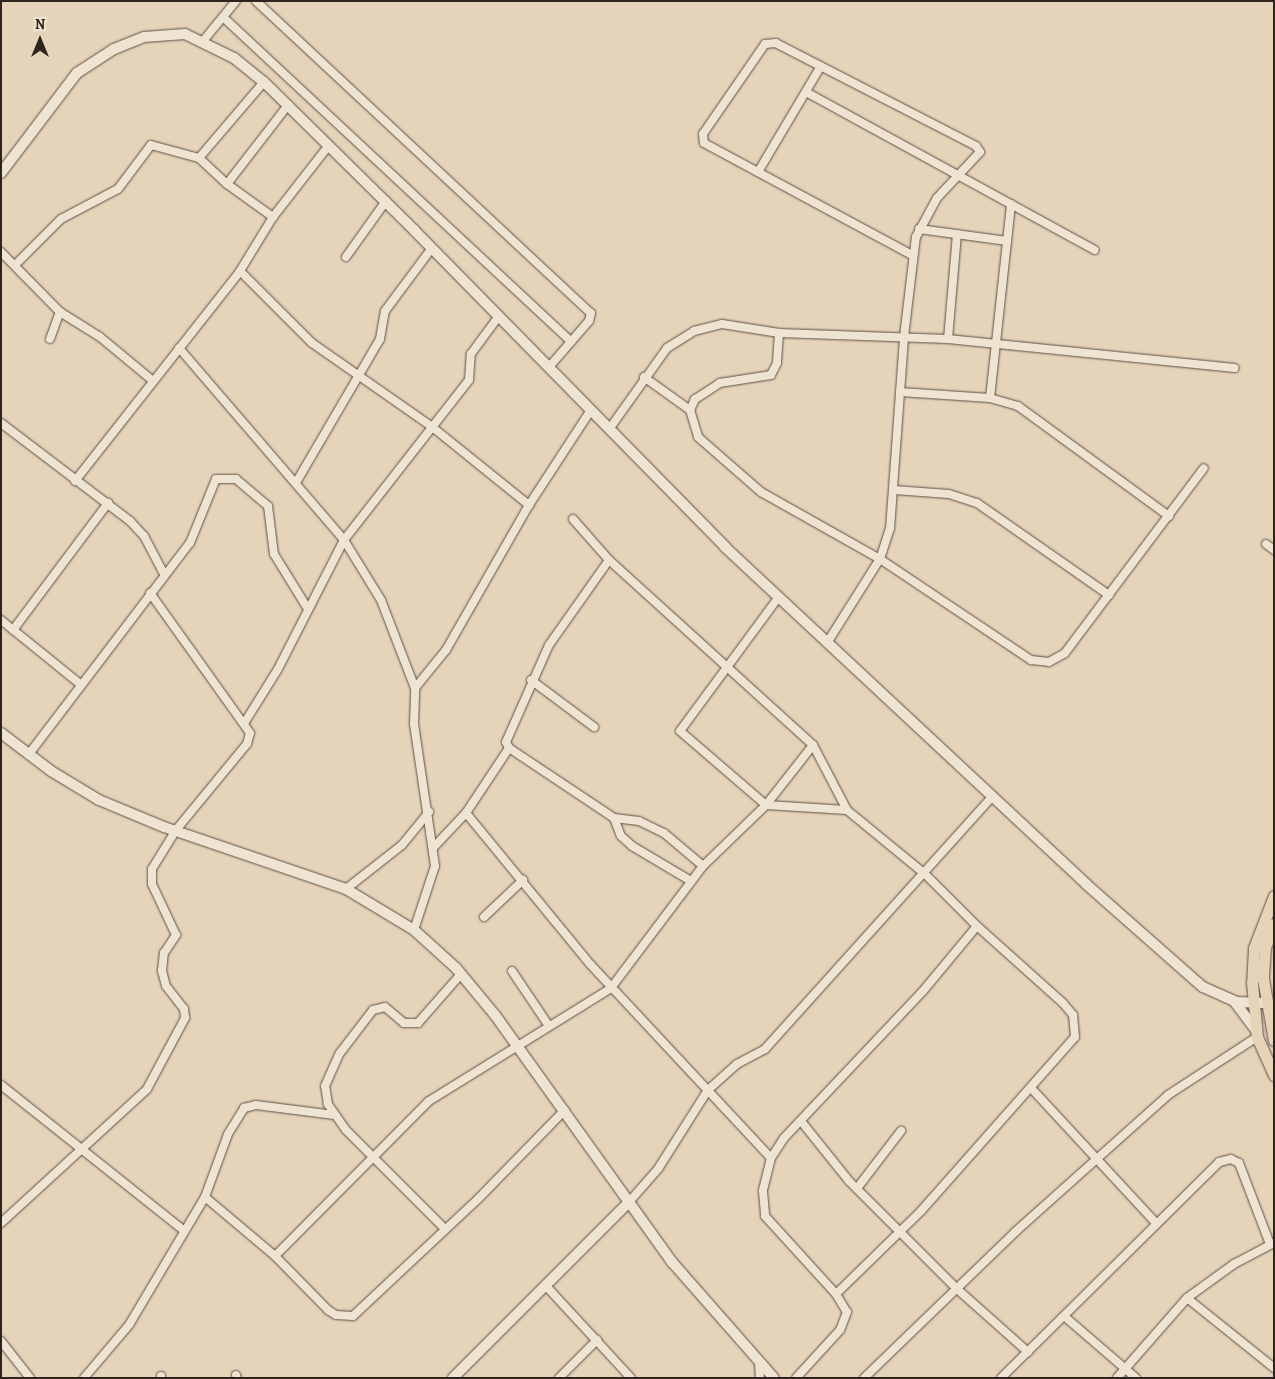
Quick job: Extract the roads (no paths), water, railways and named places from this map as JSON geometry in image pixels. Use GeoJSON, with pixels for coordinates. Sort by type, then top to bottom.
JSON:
{"type":"FeatureCollection","features":[{"type":"Feature","properties":{"kind":"main road"},"geometry":{"type":"LineString","coordinates":[[1274,896],[1254,948],[1274,1040]]}},
{"type":"Feature","properties":{"kind":"main road"},"geometry":{"type":"LineString","coordinates":[[1274,924],[1266,948],[1264,998],[1257,1034],[1274,1075]]}},
{"type":"Feature","properties":{"kind":"street"},"geometry":{"type":"LineString","coordinates":[[203,41],[236,1]]}},
{"type":"Feature","properties":{"kind":"street"},"geometry":{"type":"LineString","coordinates":[[256,1],[591,313],[571,342],[549,367]]}},
{"type":"Feature","properties":{"kind":"street"},"geometry":{"type":"LineString","coordinates":[[223,16],[571,342]]}},
{"type":"Feature","properties":{"kind":"street"},"geometry":{"type":"LineString","coordinates":[[1,173],[86,65],[144,37],[185,34],[203,41],[234,58],[264,82],[386,201],[778,598],[1182,971],[1203,987],[1233,1001],[1257,1034],[1168,1095],[1094,1159],[864,1378]]}},
{"type":"Feature","properties":{"kind":"street"},"geometry":{"type":"LineString","coordinates":[[827,643],[880,559],[890,529],[904,337],[912,255],[919,229],[937,198],[958,175],[979,157],[976,146],[776,43],[765,44],[704,132],[705,144],[912,255]]}},
{"type":"Feature","properties":{"kind":"street"},"geometry":{"type":"LineString","coordinates":[[758,172],[821,66]]}},
{"type":"Feature","properties":{"kind":"street"},"geometry":{"type":"LineString","coordinates":[[199,158],[264,82]]}},
{"type":"Feature","properties":{"kind":"street"},"geometry":{"type":"LineString","coordinates":[[806,92],[1095,250]]}},
{"type":"Feature","properties":{"kind":"street"},"geometry":{"type":"LineString","coordinates":[[227,184],[288,105]]}},
{"type":"Feature","properties":{"kind":"street"},"geometry":{"type":"LineString","coordinates":[[16,265],[61,219],[118,189],[148,146],[161,145],[199,158],[227,184],[273,217]]}},
{"type":"Feature","properties":{"kind":"street"},"geometry":{"type":"LineString","coordinates":[[75,480],[152,380],[180,348],[240,271],[273,217],[329,145]]}},
{"type":"Feature","properties":{"kind":"street"},"geometry":{"type":"LineString","coordinates":[[346,257],[386,201]]}},
{"type":"Feature","properties":{"kind":"street"},"geometry":{"type":"LineString","coordinates":[[990,398],[1011,204]]}},
{"type":"Feature","properties":{"kind":"street"},"geometry":{"type":"LineString","coordinates":[[919,229],[1007,240]]}},
{"type":"Feature","properties":{"kind":"street"},"geometry":{"type":"LineString","coordinates":[[948,338],[957,234]]}},
{"type":"Feature","properties":{"kind":"street"},"geometry":{"type":"LineString","coordinates":[[297,481],[360,376],[382,334],[385,311],[432,248]]}},
{"type":"Feature","properties":{"kind":"street"},"geometry":{"type":"LineString","coordinates":[[1,252],[16,265],[60,312],[100,337],[152,380]]}},
{"type":"Feature","properties":{"kind":"street"},"geometry":{"type":"LineString","coordinates":[[240,271],[291,324],[431,426],[529,505]]}},
{"type":"Feature","properties":{"kind":"street"},"geometry":{"type":"LineString","coordinates":[[50,339],[60,312]]}},
{"type":"Feature","properties":{"kind":"street"},"geometry":{"type":"LineString","coordinates":[[245,722],[308,610],[344,540],[431,426],[469,380],[471,354],[499,316]]}},
{"type":"Feature","properties":{"kind":"street"},"geometry":{"type":"LineString","coordinates":[[610,428],[644,377],[667,348],[703,328],[732,324],[778,333],[948,338],[1235,368]]}},
{"type":"Feature","properties":{"kind":"street"},"geometry":{"type":"LineString","coordinates":[[690,410],[706,389],[733,380],[771,375],[777,363],[778,333]]}},
{"type":"Feature","properties":{"kind":"street"},"geometry":{"type":"LineString","coordinates":[[180,348],[297,481],[344,540],[382,600],[414,688],[414,724],[433,848],[432,880],[414,930]]}},
{"type":"Feature","properties":{"kind":"street"},"geometry":{"type":"LineString","coordinates":[[644,377],[690,410],[698,437],[761,492],[880,559],[1040,662],[1066,654],[1204,468]]}},
{"type":"Feature","properties":{"kind":"street"},"geometry":{"type":"LineString","coordinates":[[900,392],[990,398],[1027,411],[1169,516]]}},
{"type":"Feature","properties":{"kind":"street"},"geometry":{"type":"LineString","coordinates":[[414,688],[446,650],[529,505],[591,410]]}},
{"type":"Feature","properties":{"kind":"street"},"geometry":{"type":"LineString","coordinates":[[1,423],[108,504],[144,536],[164,574]]}},
{"type":"Feature","properties":{"kind":"street"},"geometry":{"type":"LineString","coordinates":[[29,754],[80,684],[190,543],[211,484],[222,477],[230,477],[268,506],[274,554],[308,610]]}},
{"type":"Feature","properties":{"kind":"street"},"geometry":{"type":"LineString","coordinates":[[894,490],[949,494],[977,503],[1109,595]]}},
{"type":"Feature","properties":{"kind":"street"},"geometry":{"type":"LineString","coordinates":[[13,630],[108,504]]}},
{"type":"Feature","properties":{"kind":"street"},"geometry":{"type":"LineString","coordinates":[[573,519],[609,560],[726,663],[813,745],[847,810],[925,874],[977,926],[1073,1015],[1075,1037],[901,1232],[836,1294]]}},
{"type":"Feature","properties":{"kind":"street"},"geometry":{"type":"LineString","coordinates":[[1266,544],[1274,550]]}},
{"type":"Feature","properties":{"kind":"street"},"geometry":{"type":"LineString","coordinates":[[433,848],[466,813],[509,748],[507,733],[531,680],[568,615],[609,560]]}},
{"type":"Feature","properties":{"kind":"street"},"geometry":{"type":"LineString","coordinates":[[1,1223],[147,1090],[186,1018],[162,971],[164,953],[176,936],[151,876],[176,830],[247,744],[250,733],[245,722],[150,593]]}},
{"type":"Feature","properties":{"kind":"street"},"geometry":{"type":"LineString","coordinates":[[778,598],[726,663],[680,731],[766,805],[847,810]]}},
{"type":"Feature","properties":{"kind":"street"},"geometry":{"type":"LineString","coordinates":[[1,620],[80,684]]}},
{"type":"Feature","properties":{"kind":"street"},"geometry":{"type":"LineString","coordinates":[[531,680],[594,727]]}},
{"type":"Feature","properties":{"kind":"street"},"geometry":{"type":"LineString","coordinates":[[1,733],[98,800],[176,830],[346,889],[414,930],[461,974],[518,1046],[672,1262],[774,1378]]}},
{"type":"Feature","properties":{"kind":"street"},"geometry":{"type":"LineString","coordinates":[[275,1256],[429,1101],[611,988],[703,866],[766,805],[813,745]]}},
{"type":"Feature","properties":{"kind":"street"},"geometry":{"type":"LineString","coordinates":[[509,748],[614,818],[648,824],[703,866]]}},
{"type":"Feature","properties":{"kind":"street"},"geometry":{"type":"LineString","coordinates":[[453,1378],[547,1287],[629,1202],[674,1146],[708,1090],[737,1064],[765,1049],[925,874],[992,797]]}},
{"type":"Feature","properties":{"kind":"street"},"geometry":{"type":"LineString","coordinates":[[346,889],[402,844],[429,812]]}},
{"type":"Feature","properties":{"kind":"street"},"geometry":{"type":"LineString","coordinates":[[466,813],[611,988],[771,1158]]}},
{"type":"Feature","properties":{"kind":"street"},"geometry":{"type":"LineString","coordinates":[[614,818],[621,836],[632,846],[691,881]]}},
{"type":"Feature","properties":{"kind":"street"},"geometry":{"type":"LineString","coordinates":[[484,917],[523,880]]}},
{"type":"Feature","properties":{"kind":"street"},"geometry":{"type":"LineString","coordinates":[[796,1378],[846,1322],[846,1308],[836,1294],[765,1216],[762,1191],[771,1158],[801,1121],[923,991],[977,926]]}},
{"type":"Feature","properties":{"kind":"street"},"geometry":{"type":"LineString","coordinates":[[512,971],[549,1026]]}},
{"type":"Feature","properties":{"kind":"street"},"geometry":{"type":"LineString","coordinates":[[445,1229],[371,1160],[334,1116],[326,1086],[328,1075],[373,1010],[385,1007],[404,1023],[418,1023],[461,974]]}},
{"type":"Feature","properties":{"kind":"street"},"geometry":{"type":"LineString","coordinates":[[1233,1001],[1264,998]]}},
{"type":"Feature","properties":{"kind":"street"},"geometry":{"type":"LineString","coordinates":[[1,1085],[80,1151],[183,1230]]}},
{"type":"Feature","properties":{"kind":"street"},"geometry":{"type":"LineString","coordinates":[[1031,1088],[1094,1159],[1155,1222]]}},
{"type":"Feature","properties":{"kind":"street"},"geometry":{"type":"LineString","coordinates":[[84,1378],[129,1325],[183,1230],[205,1197],[228,1134],[244,1108],[256,1105],[334,1116]]}},
{"type":"Feature","properties":{"kind":"street"},"geometry":{"type":"LineString","coordinates":[[205,1197],[275,1256],[328,1310],[336,1315],[353,1316],[445,1229],[564,1110]]}},
{"type":"Feature","properties":{"kind":"street"},"geometry":{"type":"LineString","coordinates":[[801,1121],[849,1181],[858,1187],[957,1289],[1028,1352]]}},
{"type":"Feature","properties":{"kind":"street"},"geometry":{"type":"LineString","coordinates":[[858,1187],[901,1131]]}},
{"type":"Feature","properties":{"kind":"street"},"geometry":{"type":"LineString","coordinates":[[1001,1378],[1155,1222],[1219,1162],[1230,1159],[1239,1163],[1272,1244],[1234,1264],[1187,1298],[1117,1378]]}},
{"type":"Feature","properties":{"kind":"street"},"geometry":{"type":"LineString","coordinates":[[547,1287],[631,1378]]}},
{"type":"Feature","properties":{"kind":"street"},"geometry":{"type":"LineString","coordinates":[[1187,1298],[1274,1368]]}},
{"type":"Feature","properties":{"kind":"street"},"geometry":{"type":"LineString","coordinates":[[1064,1316],[1136,1378]]}},
{"type":"Feature","properties":{"kind":"street"},"geometry":{"type":"LineString","coordinates":[[559,1378],[597,1340]]}},
{"type":"Feature","properties":{"kind":"street"},"geometry":{"type":"LineString","coordinates":[[1,1341],[30,1378]]}},
{"type":"Feature","properties":{"kind":"street"},"geometry":{"type":"LineString","coordinates":[[759,1361],[760,1378]]}}]}
